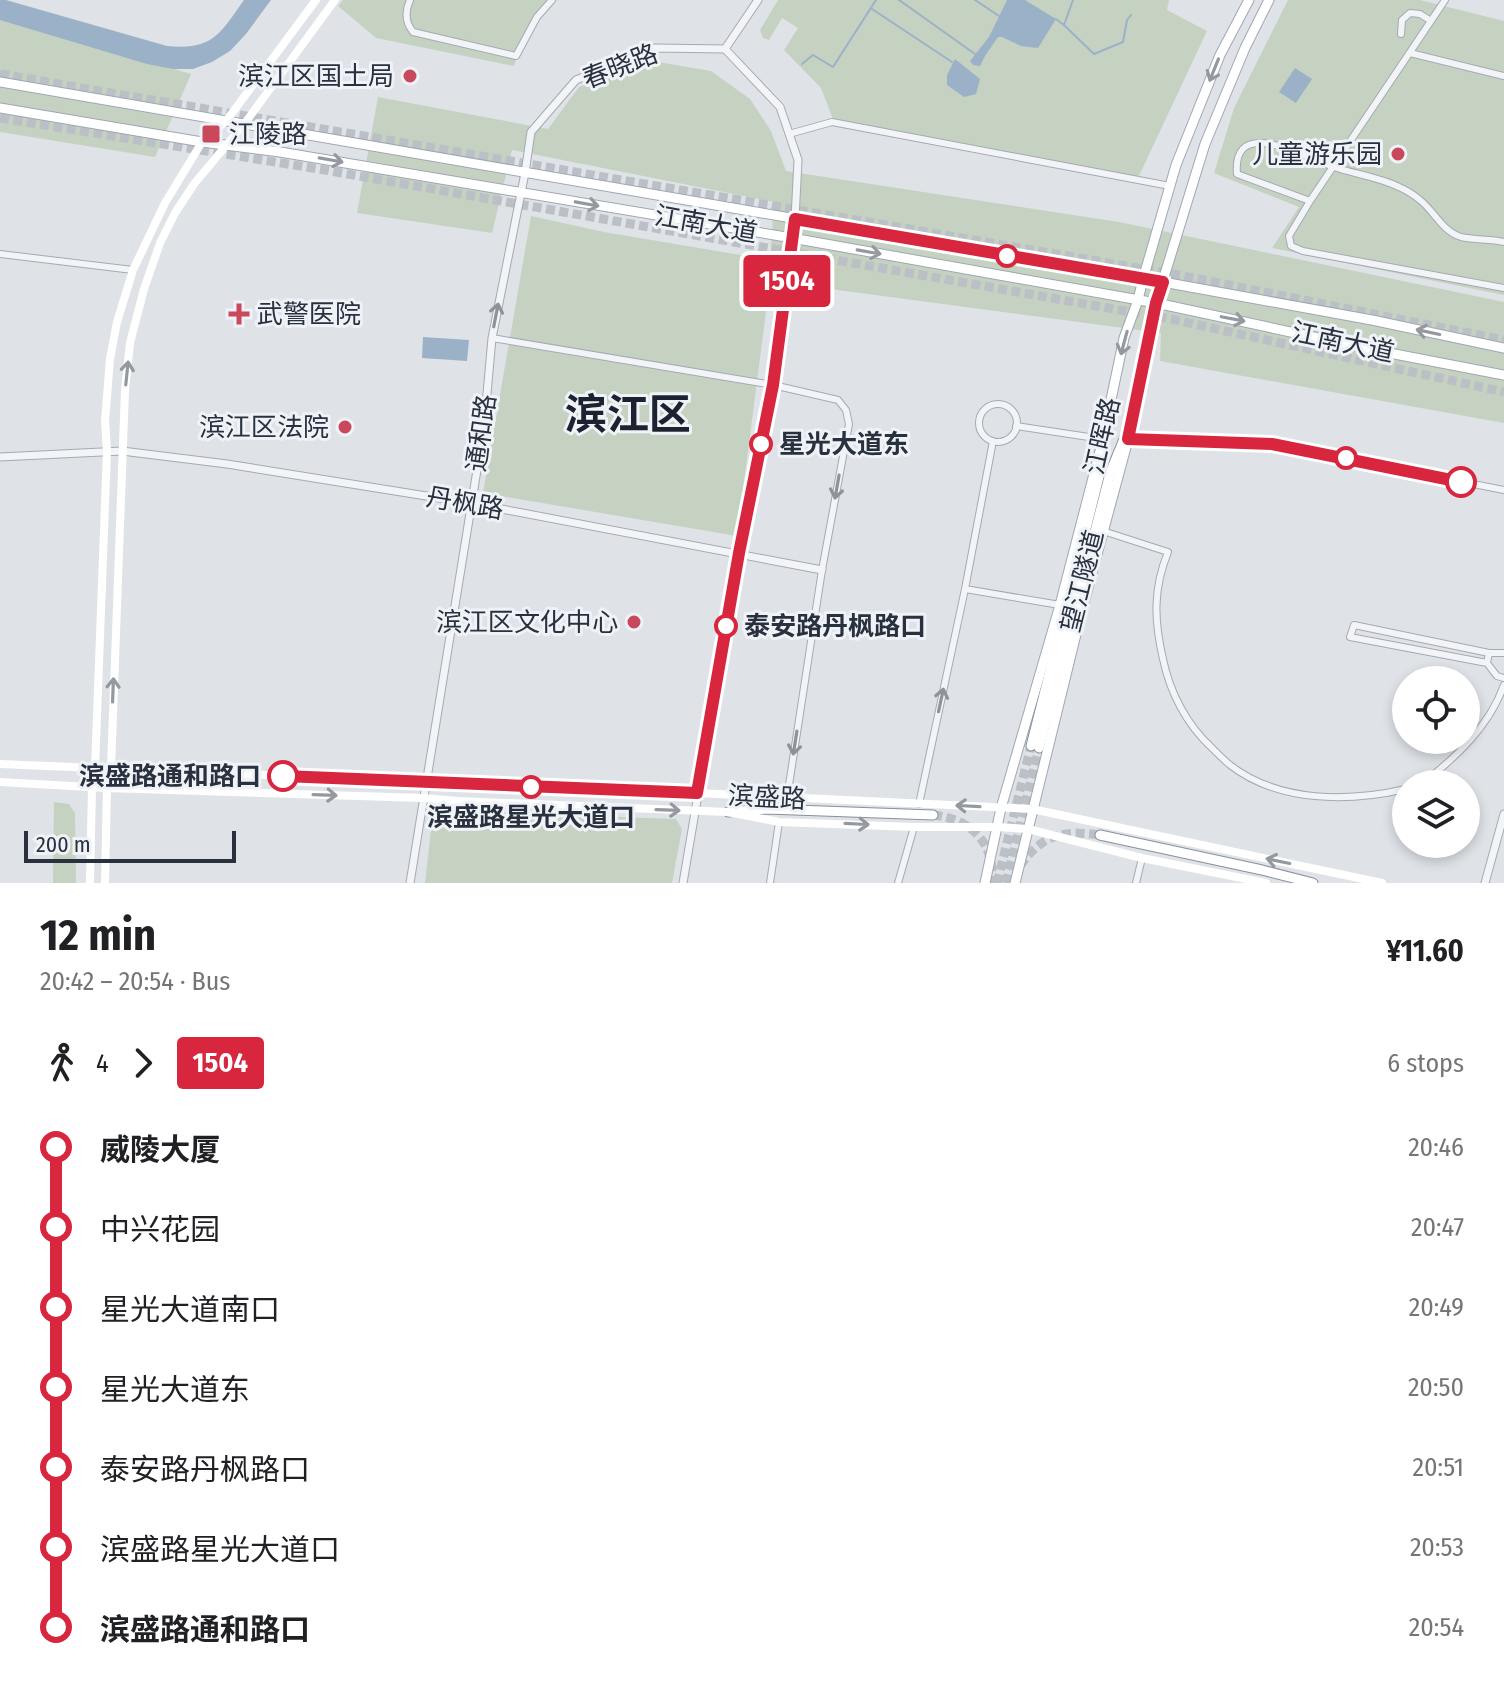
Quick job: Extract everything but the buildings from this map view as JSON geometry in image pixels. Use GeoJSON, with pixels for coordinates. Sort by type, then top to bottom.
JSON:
{"type":"FeatureCollection","features":[{"type":"Feature","properties":{"kind":"main road"},"geometry":{"type":"LineString","coordinates":[[90,883],[107,451],[105,421],[110,359],[117,322],[133,270],[165,203],[202,142],[227,120],[316,0]]}},
{"type":"Feature","properties":{"kind":"main road"},"geometry":{"type":"LineString","coordinates":[[105,883],[122,451],[130,343],[144,289],[160,243],[194,184],[245,123],[335,0]]}},
{"type":"Feature","properties":{"kind":"main road","name":"江晖路"},"geometry":{"type":"LineString","coordinates":[[985,883],[1001,808],[1060,605],[1102,443],[1124,338],[1138,300],[1176,165],[1220,55],[1249,0]]}},
{"type":"Feature","properties":{"kind":"main road","name":"江晖路"},"geometry":{"type":"LineString","coordinates":[[1015,883],[1128,439],[1156,303],[1205,144],[1245,48],[1269,0]]}},
{"type":"Feature","properties":{"kind":"main road","name":"江南大道"},"geometry":{"type":"LineString","coordinates":[[0,82],[1163,282],[1504,348]]}},
{"type":"Feature","properties":{"kind":"main road","name":"江南大道"},"geometry":{"type":"LineString","coordinates":[[0,108],[792,238],[1156,303],[1504,375]]}},
{"type":"Feature","properties":{"kind":"main road","name":"望江隧道"},"geometry":{"type":"LineString","coordinates":[[1102,443],[1101,469],[1035,747],[1110,473],[1133,417]]}},
{"type":"Feature","properties":{"kind":"main road","name":"滨盛路"},"geometry":{"type":"LineString","coordinates":[[0,764],[1032,809],[1382,883]]}},
{"type":"Feature","properties":{"kind":"main road","name":"滨盛路"},"geometry":{"type":"LineString","coordinates":[[0,782],[728,812],[779,822],[1028,829],[1142,858],[1259,882]]}},
{"type":"Feature","properties":{"kind":"main road"},"geometry":{"type":"LineString","coordinates":[[728,812],[767,809],[933,815]]}},
{"type":"Feature","properties":{"kind":"main road"},"geometry":{"type":"LineString","coordinates":[[1100,835],[1313,883]]}},
{"type":"Feature","properties":{"kind":"street"},"geometry":{"type":"LineString","coordinates":[[410,0],[406,10],[408,26],[413,32],[516,56],[537,17],[552,0]]}},
{"type":"Feature","properties":{"kind":"street"},"geometry":{"type":"LineString","coordinates":[[683,883],[739,553],[773,385],[795,219],[798,160],[780,107],[725,49],[758,0]]}},
{"type":"Feature","properties":{"kind":"street"},"geometry":{"type":"LineString","coordinates":[[1445,0],[1310,201],[1289,236],[1291,246],[1303,251],[1504,288]]}},
{"type":"Feature","properties":{"kind":"street"},"geometry":{"type":"LineString","coordinates":[[1401,34],[1402,20],[1410,13],[1420,14],[1431,21]]}},
{"type":"Feature","properties":{"kind":"street","name":"春晓路"},"geometry":{"type":"LineString","coordinates":[[525,173],[531,132],[576,80],[655,48],[725,49]]}},
{"type":"Feature","properties":{"kind":"street"},"geometry":{"type":"LineString","coordinates":[[1410,53],[1504,76]]}},
{"type":"Feature","properties":{"kind":"street"},"geometry":{"type":"LineString","coordinates":[[789,134],[832,122],[1170,186]]}},
{"type":"Feature","properties":{"kind":"street"},"geometry":{"type":"LineString","coordinates":[[1310,201],[1237,174],[1236,162],[1240,151],[1254,142],[1270,143],[1396,186],[1421,201],[1437,220],[1460,236],[1504,242]]}},
{"type":"Feature","properties":{"kind":"street","name":"通和路"},"geometry":{"type":"LineString","coordinates":[[410,883],[484,427],[492,338],[525,173]]}},
{"type":"Feature","properties":{"kind":"street"},"geometry":{"type":"LineString","coordinates":[[0,254],[133,270]]}},
{"type":"Feature","properties":{"kind":"street"},"geometry":{"type":"LineString","coordinates":[[492,338],[773,385],[838,400],[846,410],[849,424],[822,570],[787,798]]}},
{"type":"Feature","properties":{"kind":"street"},"geometry":{"type":"LineString","coordinates":[[1002,404],[1012,410],[1017,420],[1015,432],[1000,442],[993,441],[983,434],[980,421],[990,406],[1002,404]]}},
{"type":"Feature","properties":{"kind":"street"},"geometry":{"type":"LineString","coordinates":[[1016,426],[1102,443]]}},
{"type":"Feature","properties":{"kind":"street"},"geometry":{"type":"LineString","coordinates":[[1128,439],[1272,444],[1504,490]]}},
{"type":"Feature","properties":{"kind":"street"},"geometry":{"type":"LineString","coordinates":[[919,804],[993,441]]}},
{"type":"Feature","properties":{"kind":"street","name":"丹枫路"},"geometry":{"type":"LineString","coordinates":[[0,457],[122,451],[227,464],[470,503],[822,570]]}},
{"type":"Feature","properties":{"kind":"street"},"geometry":{"type":"LineString","coordinates":[[1103,531],[1168,552],[1156,594],[1159,642],[1166,673],[1179,704],[1198,735],[1230,765],[1278,789],[1305,795],[1347,797],[1392,792]]}},
{"type":"Feature","properties":{"kind":"street"},"geometry":{"type":"LineString","coordinates":[[965,589],[1060,605]]}},
{"type":"Feature","properties":{"kind":"street"},"geometry":{"type":"LineString","coordinates":[[1504,653],[1489,653],[1354,625],[1350,637],[1487,663],[1497,676],[1504,678]]}},
{"type":"Feature","properties":{"kind":"street"},"geometry":{"type":"LineString","coordinates":[[1487,663],[1489,653]]}},
{"type":"Feature","properties":{"kind":"street"},"geometry":{"type":"LineString","coordinates":[[1440,770],[1479,730],[1497,704],[1504,685]]}},
{"type":"Feature","properties":{"kind":"street"},"geometry":{"type":"LineString","coordinates":[[1485,883],[1504,814]]}},
{"type":"Feature","properties":{"kind":"street"},"geometry":{"type":"LineString","coordinates":[[770,883],[779,822]]}},
{"type":"Feature","properties":{"kind":"street"},"geometry":{"type":"LineString","coordinates":[[898,883],[914,827]]}},
{"type":"Feature","properties":{"kind":"street"},"geometry":{"type":"LineString","coordinates":[[1136,883],[1142,858]]}},
{"type":"Feature","properties":{"kind":"green space"},"geometry":{"type":"Polygon","coordinates":[[[343,0],[552,0],[529,30],[514,66],[376,38],[338,6],[343,0]]]}},
{"type":"Feature","properties":{"kind":"green space"},"geometry":{"type":"Polygon","coordinates":[[[778,0],[1169,0],[1167,10],[1207,31],[1138,178],[833,119],[821,88],[784,50],[798,28],[782,18],[769,40],[763,38],[760,30],[778,0]]]}},
{"type":"Feature","properties":{"kind":"green space"},"geometry":{"type":"Polygon","coordinates":[[[1288,0],[1420,0],[1504,21],[1504,295],[1272,248],[1299,207],[1214,173],[1234,108],[1288,0]]]}},
{"type":"Feature","properties":{"kind":"green space"},"geometry":{"type":"Polygon","coordinates":[[[0,17],[191,74],[155,157],[0,132],[0,17]]]}},
{"type":"Feature","properties":{"kind":"green space"},"geometry":{"type":"Polygon","coordinates":[[[652,61],[711,71],[750,99],[771,131],[786,171],[1119,222],[1504,302],[1504,423],[1160,361],[1161,333],[770,281],[737,536],[483,493],[531,216],[604,232],[770,260],[774,202],[512,150],[492,233],[357,213],[378,97],[548,129],[579,87],[652,61]]]}},
{"type":"Feature","properties":{"kind":"green space"},"geometry":{"type":"Polygon","coordinates":[[[54,802],[69,804],[75,813],[76,883],[53,883],[54,802]]]}},
{"type":"Feature","properties":{"kind":"green space"},"geometry":{"type":"Polygon","coordinates":[[[442,811],[676,819],[682,829],[672,883],[425,883],[432,820],[442,811]]]}},
{"type":"Feature","properties":{"kind":"water"},"geometry":{"type":"Polygon","coordinates":[[[0,0],[167,46],[182,47],[213,38],[244,0],[271,0],[230,51],[193,69],[173,69],[0,20],[0,0]]]}},
{"type":"Feature","properties":{"kind":"water"},"geometry":{"type":"Polygon","coordinates":[[[1007,0],[1025,0],[1056,19],[1038,48],[1021,46],[998,37],[980,66],[973,65],[970,61],[989,37],[1007,0]]]}},
{"type":"Feature","properties":{"kind":"water"},"geometry":{"type":"Polygon","coordinates":[[[955,59],[980,79],[976,94],[964,97],[947,85],[947,75],[955,59]]]}},
{"type":"Feature","properties":{"kind":"water"},"geometry":{"type":"Polygon","coordinates":[[[1295,68],[1312,79],[1296,103],[1279,92],[1295,68]]]}},
{"type":"Feature","properties":{"kind":"water"},"geometry":{"type":"Polygon","coordinates":[[[423,337],[469,340],[467,361],[422,358],[423,337]]]}},
{"type":"Feature","properties":{"kind":"waterway"},"geometry":{"type":"LineString","coordinates":[[802,64],[813,55],[833,67],[876,0]]}},
{"type":"Feature","properties":{"kind":"waterway"},"geometry":{"type":"LineString","coordinates":[[899,0],[975,54]]}},
{"type":"Feature","properties":{"kind":"waterway"},"geometry":{"type":"LineString","coordinates":[[975,0],[999,16]]}},
{"type":"Feature","properties":{"kind":"waterway"},"geometry":{"type":"LineString","coordinates":[[1056,19],[1064,25],[1073,0]]}},
{"type":"Feature","properties":{"kind":"waterway"},"geometry":{"type":"LineString","coordinates":[[872,9],[952,62]]}},
{"type":"Feature","properties":{"kind":"waterway"},"geometry":{"type":"LineString","coordinates":[[1064,25],[1094,54],[1123,42],[1127,20],[1131,15]]}},
{"type":"Feature","properties":{"kind":"tunnel"},"geometry":{"type":"LineString","coordinates":[[0,74],[1179,275],[1504,340]]}},
{"type":"Feature","properties":{"kind":"tunnel"},"geometry":{"type":"LineString","coordinates":[[0,118],[325,170],[1171,319],[1504,392]]}},
{"type":"Feature","properties":{"kind":"tunnel"},"geometry":{"type":"LineString","coordinates":[[997,883],[1031,746]]}},
{"type":"Feature","properties":{"kind":"tunnel"},"geometry":{"type":"LineString","coordinates":[[1006,883],[1039,748]]}},
{"type":"Feature","properties":{"kind":"tunnel"},"geometry":{"type":"LineString","coordinates":[[933,815],[959,822],[978,836],[990,856],[992,883]]}},
{"type":"Feature","properties":{"kind":"tunnel"},"geometry":{"type":"LineString","coordinates":[[1020,866],[1037,847],[1055,837],[1075,833],[1100,835]]}},
{"type":"Feature","properties":{"kind":"bus line","name":"1504"},"geometry":{"type":"LineString","coordinates":[[283,776],[697,793],[739,553],[773,385],[795,219],[1163,282],[1128,439],[1272,444],[1461,482]]}},
{"type":"Feature","properties":{"kind":"place","name":"滨江区国土局"},"geometry":{"type":"Point","coordinates":[410,76]}},
{"type":"Feature","properties":{"kind":"place","name":"江陵路"},"geometry":{"type":"Point","coordinates":[211,134]}},
{"type":"Feature","properties":{"kind":"place","name":"儿童游乐园"},"geometry":{"type":"Point","coordinates":[1398,154]}},
{"type":"Feature","properties":{"kind":"place","name":"武警医院"},"geometry":{"type":"Point","coordinates":[239,314]}},
{"type":"Feature","properties":{"kind":"place","name":"滨江区法院"},"geometry":{"type":"Point","coordinates":[345,427]}},
{"type":"Feature","properties":{"kind":"place","name":"星光大道东"},"geometry":{"type":"Point","coordinates":[761,444]}},
{"type":"Feature","properties":{"kind":"place","name":"滨江区文化中心"},"geometry":{"type":"Point","coordinates":[634,622]}},
{"type":"Feature","properties":{"kind":"place","name":"泰安路丹枫路口"},"geometry":{"type":"Point","coordinates":[726,626]}},
{"type":"Feature","properties":{"kind":"place","name":"滨盛路通和路口"},"geometry":{"type":"Point","coordinates":[283,776]}},
{"type":"Feature","properties":{"kind":"place","name":"滨盛路星光大道口"},"geometry":{"type":"Point","coordinates":[531,787]}},
{"type":"Feature","properties":{"kind":"district","name":"滨江区"},"geometry":{"type":"Point","coordinates":[628,414]}}]}
